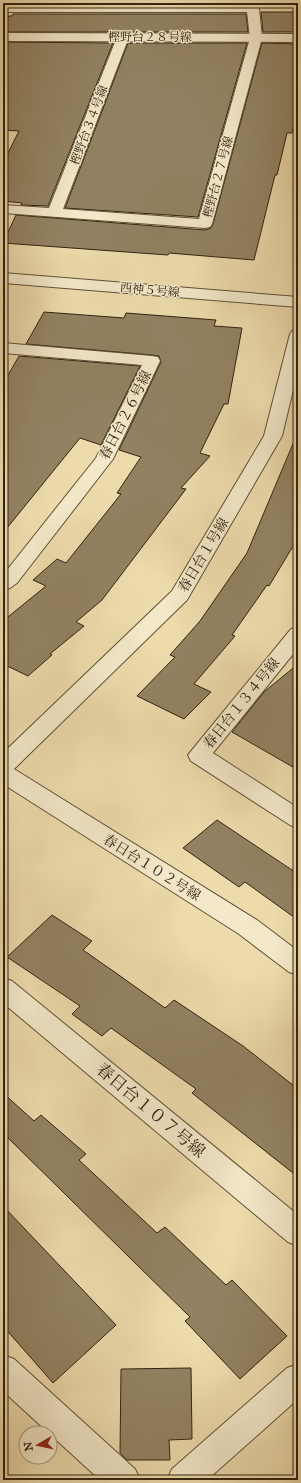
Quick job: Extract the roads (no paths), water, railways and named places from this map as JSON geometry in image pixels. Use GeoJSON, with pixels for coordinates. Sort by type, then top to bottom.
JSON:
{"type":"FeatureCollection","features":[{"type":"Feature","properties":{"kind":"street"},"geometry":{"type":"LineString","coordinates":[[3,8],[122,5],[251,5]]}},
{"type":"Feature","properties":{"kind":"street","name":"樫野台２７号線"},"geometry":{"type":"LineString","coordinates":[[3,209],[205,224],[256,38],[251,5]]}},
{"type":"Feature","properties":{"kind":"street","name":"樫野台２８号線"},"geometry":{"type":"LineString","coordinates":[[3,37],[298,38]]}},
{"type":"Feature","properties":{"kind":"street","name":"樫野台３４号線"},"geometry":{"type":"LineString","coordinates":[[54,213],[123,37]]}},
{"type":"Feature","properties":{"kind":"street","name":"西神５号線"},"geometry":{"type":"LineString","coordinates":[[3,278],[298,302]]}},
{"type":"Feature","properties":{"kind":"street","name":"春日台１号線"},"geometry":{"type":"LineString","coordinates":[[3,766],[180,595],[273,436],[298,334]]}},
{"type":"Feature","properties":{"kind":"street","name":"春日台２６号線"},"geometry":{"type":"LineString","coordinates":[[3,348],[152,361],[104,459],[10,579],[3,584]]}},
{"type":"Feature","properties":{"kind":"street","name":"春日台１３４号線"},"geometry":{"type":"LineString","coordinates":[[298,634],[199,754],[298,819]]}},
{"type":"Feature","properties":{"kind":"street","name":"春日台１０２号線"},"geometry":{"type":"LineString","coordinates":[[3,773],[248,927],[298,965]]}},
{"type":"Feature","properties":{"kind":"street","name":"春日台１０７号線"},"geometry":{"type":"LineString","coordinates":[[3,988],[298,1233]]}},
{"type":"Feature","properties":{"kind":"street"},"geometry":{"type":"LineString","coordinates":[[3,1370],[124,1480]]}},
{"type":"Feature","properties":{"kind":"street"},"geometry":{"type":"LineString","coordinates":[[182,1480],[298,1380]]}}]}
